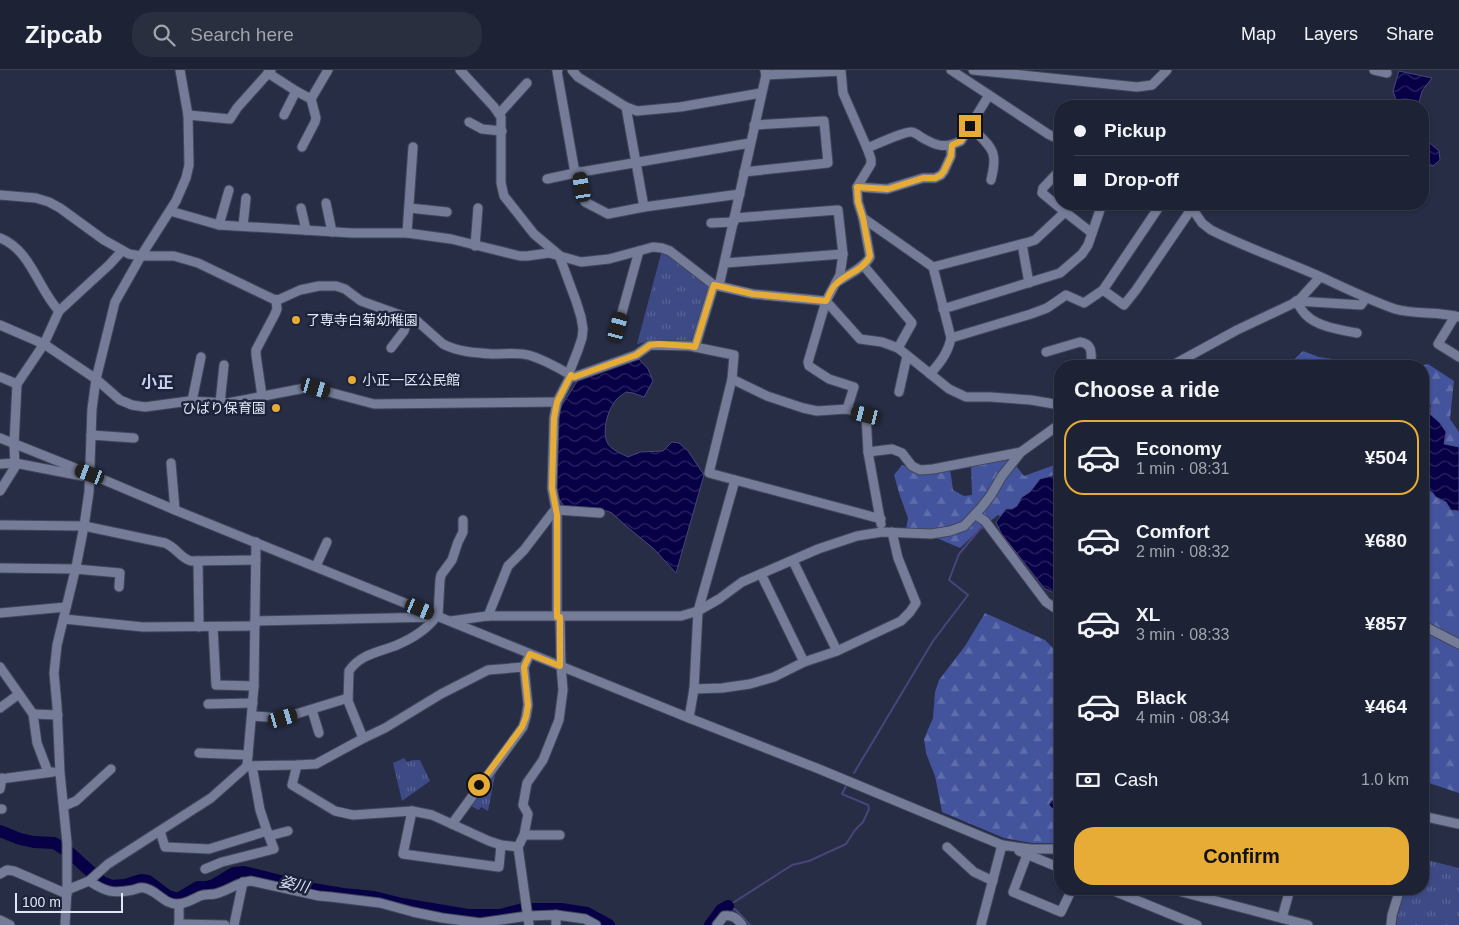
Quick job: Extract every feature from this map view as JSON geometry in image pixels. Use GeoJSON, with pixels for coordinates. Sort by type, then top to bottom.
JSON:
{"type":"FeatureCollection","features":[{"type":"Feature","properties":{"kind":"street"},"geometry":{"type":"LineString","coordinates":[[65,925],[67,843],[60,773],[54,673],[57,645],[84,526],[89,492],[92,409],[96,379],[115,302],[140,256],[170,211],[186,178],[189,165],[188,115],[180,70]]}},
{"type":"Feature","properties":{"kind":"street"},"geometry":{"type":"LineString","coordinates":[[302,147],[316,118],[311,99],[328,70]]}},
{"type":"Feature","properties":{"kind":"street"},"geometry":{"type":"LineString","coordinates":[[460,70],[501,117],[501,190],[504,196],[534,234],[559,254],[581,262],[609,259],[653,247],[662,248],[670,251],[716,285],[753,294],[826,301],[860,339],[882,342],[898,348],[950,389],[966,397],[1031,400],[1054,404]]}},
{"type":"Feature","properties":{"kind":"street"},"geometry":{"type":"LineString","coordinates":[[558,70],[585,202],[608,214],[644,207],[740,194]]}},
{"type":"Feature","properties":{"kind":"street"},"geometry":{"type":"LineString","coordinates":[[572,70],[578,77],[637,112],[762,92]]}},
{"type":"Feature","properties":{"kind":"street"},"geometry":{"type":"LineString","coordinates":[[695,347],[725,263],[765,73],[841,70],[844,94],[867,148],[871,164],[857,187],[858,202],[870,256],[869,260],[863,265],[836,283]]}},
{"type":"Feature","properties":{"kind":"street"},"geometry":{"type":"LineString","coordinates":[[951,70],[1054,137]]}},
{"type":"Feature","properties":{"kind":"street"},"geometry":{"type":"LineString","coordinates":[[974,70],[1137,87],[1152,85],[1167,70]]}},
{"type":"Feature","properties":{"kind":"street"},"geometry":{"type":"LineString","coordinates":[[1374,70],[1386,73]]}},
{"type":"Feature","properties":{"kind":"street"},"geometry":{"type":"LineString","coordinates":[[188,115],[230,119],[237,108],[270,72],[296,91],[311,99]]}},
{"type":"Feature","properties":{"kind":"street"},"geometry":{"type":"LineString","coordinates":[[498,114],[527,83]]}},
{"type":"Feature","properties":{"kind":"street"},"geometry":{"type":"LineString","coordinates":[[284,115],[296,91]]}},
{"type":"Feature","properties":{"kind":"street"},"geometry":{"type":"LineString","coordinates":[[867,148],[908,132],[915,133],[937,146],[952,145],[961,141],[989,95]]}},
{"type":"Feature","properties":{"kind":"street"},"geometry":{"type":"LineString","coordinates":[[626,107],[644,207]]}},
{"type":"Feature","properties":{"kind":"street"},"geometry":{"type":"LineString","coordinates":[[744,172],[828,163],[824,121],[754,125]]}},
{"type":"Feature","properties":{"kind":"street"},"geometry":{"type":"LineString","coordinates":[[469,122],[482,129],[502,130]]}},
{"type":"Feature","properties":{"kind":"street"},"geometry":{"type":"LineString","coordinates":[[970,126],[991,148],[994,154],[995,161],[991,180]]}},
{"type":"Feature","properties":{"kind":"street"},"geometry":{"type":"LineString","coordinates":[[547,179],[750,143]]}},
{"type":"Feature","properties":{"kind":"street"},"geometry":{"type":"LineString","coordinates":[[857,187],[888,189],[923,178],[935,178],[944,171],[951,156],[952,145]]}},
{"type":"Feature","properties":{"kind":"street"},"geometry":{"type":"LineString","coordinates":[[407,233],[413,147]]}},
{"type":"Feature","properties":{"kind":"street"},"geometry":{"type":"LineString","coordinates":[[1054,176],[1043,188],[1042,193],[1054,203]]}},
{"type":"Feature","properties":{"kind":"street"},"geometry":{"type":"LineString","coordinates":[[219,225],[228,190]]}},
{"type":"Feature","properties":{"kind":"street"},"geometry":{"type":"LineString","coordinates":[[0,195],[36,198],[49,202],[104,240],[129,254],[140,256],[174,256],[198,263],[268,298],[276,300],[300,290],[319,286],[336,286],[345,289],[362,301],[417,321],[443,344],[456,350],[528,355],[574,377],[636,355],[650,345],[690,346],[734,355],[732,379],[709,472],[881,519]]}},
{"type":"Feature","properties":{"kind":"street"},"geometry":{"type":"LineString","coordinates":[[243,226],[246,198]]}},
{"type":"Feature","properties":{"kind":"street"},"geometry":{"type":"LineString","coordinates":[[326,203],[332,232]]}},
{"type":"Feature","properties":{"kind":"street"},"geometry":{"type":"LineString","coordinates":[[302,208],[306,230]]}},
{"type":"Feature","properties":{"kind":"street"},"geometry":{"type":"LineString","coordinates":[[409,208],[447,212]]}},
{"type":"Feature","properties":{"kind":"street"},"geometry":{"type":"LineString","coordinates":[[475,246],[478,208]]}},
{"type":"Feature","properties":{"kind":"street"},"geometry":{"type":"LineString","coordinates":[[711,224],[838,210],[843,254],[840,275],[826,301],[808,362],[809,366],[829,379],[854,387],[847,409]]}},
{"type":"Feature","properties":{"kind":"street"},"geometry":{"type":"LineString","coordinates":[[1063,210],[1092,233]]}},
{"type":"Feature","properties":{"kind":"street"},"geometry":{"type":"LineString","coordinates":[[943,309],[1060,274],[1082,254],[1088,244],[1100,210]]}},
{"type":"Feature","properties":{"kind":"street"},"geometry":{"type":"LineString","coordinates":[[951,338],[1048,308],[1066,295],[1084,303],[1103,290],[1157,210]]}},
{"type":"Feature","properties":{"kind":"street"},"geometry":{"type":"LineString","coordinates":[[1103,290],[1124,305],[1136,290],[1187,210]]}},
{"type":"Feature","properties":{"kind":"street"},"geometry":{"type":"LineString","coordinates":[[1193,210],[1211,230],[1320,276],[1366,298],[1412,313],[1449,314],[1457,317],[1438,344],[1459,357]]}},
{"type":"Feature","properties":{"kind":"street"},"geometry":{"type":"LineString","coordinates":[[170,211],[219,225],[332,232],[407,233],[451,239],[520,256],[559,254]]}},
{"type":"Feature","properties":{"kind":"street"},"geometry":{"type":"LineString","coordinates":[[933,268],[1035,240],[1065,212]]}},
{"type":"Feature","properties":{"kind":"street"},"geometry":{"type":"LineString","coordinates":[[863,218],[895,239],[933,268],[951,338],[950,346],[944,358],[930,374]]}},
{"type":"Feature","properties":{"kind":"street"},"geometry":{"type":"LineString","coordinates":[[2,241],[24,257],[51,302],[59,311]]}},
{"type":"Feature","properties":{"kind":"street"},"geometry":{"type":"LineString","coordinates":[[1022,244],[1029,283]]}},
{"type":"Feature","properties":{"kind":"street"},"geometry":{"type":"LineString","coordinates":[[0,491],[13,471],[15,463],[17,384],[44,344],[59,311],[110,265],[122,251]]}},
{"type":"Feature","properties":{"kind":"street"},"geometry":{"type":"LineString","coordinates":[[618,327],[639,251]]}},
{"type":"Feature","properties":{"kind":"street"},"geometry":{"type":"LineString","coordinates":[[529,921],[518,846],[524,834],[528,814],[523,805],[528,783],[543,760],[559,720],[563,690],[558,617],[557,510],[552,488],[554,418],[557,402],[570,374],[582,338],[583,329],[582,317],[559,254]]}},
{"type":"Feature","properties":{"kind":"street"},"geometry":{"type":"LineString","coordinates":[[725,263],[843,254]]}},
{"type":"Feature","properties":{"kind":"street"},"geometry":{"type":"LineString","coordinates":[[863,265],[912,323],[898,348]]}},
{"type":"Feature","properties":{"kind":"street"},"geometry":{"type":"LineString","coordinates":[[1182,360],[1237,330],[1296,302],[1320,276]]}},
{"type":"Feature","properties":{"kind":"street"},"geometry":{"type":"LineString","coordinates":[[1296,302],[1361,305],[1366,298]]}},
{"type":"Feature","properties":{"kind":"street"},"geometry":{"type":"LineString","coordinates":[[262,396],[256,350],[277,309],[276,300]]}},
{"type":"Feature","properties":{"kind":"street"},"geometry":{"type":"LineString","coordinates":[[1296,302],[1312,320],[1334,328],[1357,333]]}},
{"type":"Feature","properties":{"kind":"street"},"geometry":{"type":"LineString","coordinates":[[391,348],[402,336],[408,318]]}},
{"type":"Feature","properties":{"kind":"street"},"geometry":{"type":"LineString","coordinates":[[0,325],[44,344],[96,379],[120,400],[132,405],[145,407],[192,401],[238,402],[310,387],[374,404],[557,402]]}},
{"type":"Feature","properties":{"kind":"street"},"geometry":{"type":"LineString","coordinates":[[1046,352],[1084,342],[1091,349],[1091,360]]}},
{"type":"Feature","properties":{"kind":"street"},"geometry":{"type":"LineString","coordinates":[[899,392],[907,356]]}},
{"type":"Feature","properties":{"kind":"street"},"geometry":{"type":"LineString","coordinates":[[192,401],[201,357]]}},
{"type":"Feature","properties":{"kind":"street"},"geometry":{"type":"LineString","coordinates":[[220,403],[224,365]]}},
{"type":"Feature","properties":{"kind":"street"},"geometry":{"type":"LineString","coordinates":[[0,377],[17,384]]}},
{"type":"Feature","properties":{"kind":"street"},"geometry":{"type":"LineString","coordinates":[[694,689],[750,684],[774,677],[804,662],[837,650],[901,621],[916,603],[881,519],[868,452],[866,415],[847,409],[817,411],[803,408],[767,396],[732,379]]}},
{"type":"Feature","properties":{"kind":"street"},"geometry":{"type":"LineString","coordinates":[[450,621],[488,616],[681,616],[698,611],[719,600],[742,582],[818,549],[857,536],[887,532],[931,534],[950,531],[964,526],[976,515],[1002,476],[1021,452],[1054,428]]}},
{"type":"Feature","properties":{"kind":"street"},"geometry":{"type":"LineString","coordinates":[[91,436],[134,438]]}},
{"type":"Feature","properties":{"kind":"street"},"geometry":{"type":"LineString","coordinates":[[0,438],[1054,866]]}},
{"type":"Feature","properties":{"kind":"street"},"geometry":{"type":"LineString","coordinates":[[868,452],[892,449],[902,454],[912,466],[920,470],[1021,452]]}},
{"type":"Feature","properties":{"kind":"street"},"geometry":{"type":"LineString","coordinates":[[0,464],[15,463],[82,476],[90,474]]}},
{"type":"Feature","properties":{"kind":"street"},"geometry":{"type":"LineString","coordinates":[[171,463],[174,510]]}},
{"type":"Feature","properties":{"kind":"street"},"geometry":{"type":"LineString","coordinates":[[689,718],[694,689],[698,611],[735,480]]}},
{"type":"Feature","properties":{"kind":"street"},"geometry":{"type":"LineString","coordinates":[[488,616],[508,566],[524,550],[553,512],[557,510],[600,513]]}},
{"type":"Feature","properties":{"kind":"street"},"geometry":{"type":"LineString","coordinates":[[976,515],[986,522],[1046,602],[1054,607]]}},
{"type":"Feature","properties":{"kind":"street"},"geometry":{"type":"LineString","coordinates":[[364,738],[348,698],[349,671],[360,659],[397,645],[431,624],[437,616],[440,580],[452,560],[463,532],[463,520]]}},
{"type":"Feature","properties":{"kind":"street"},"geometry":{"type":"LineString","coordinates":[[0,525],[84,526],[165,543],[177,550],[186,560],[256,560]]}},
{"type":"Feature","properties":{"kind":"street"},"geometry":{"type":"LineString","coordinates":[[205,869],[222,862],[274,849],[260,810],[248,755],[254,686],[256,542]]}},
{"type":"Feature","properties":{"kind":"street"},"geometry":{"type":"LineString","coordinates":[[316,566],[327,542]]}},
{"type":"Feature","properties":{"kind":"street"},"geometry":{"type":"LineString","coordinates":[[198,561],[199,627]]}},
{"type":"Feature","properties":{"kind":"street"},"geometry":{"type":"LineString","coordinates":[[793,561],[837,650]]}},
{"type":"Feature","properties":{"kind":"street"},"geometry":{"type":"LineString","coordinates":[[0,568],[75,569],[120,573],[119,587]]}},
{"type":"Feature","properties":{"kind":"street"},"geometry":{"type":"LineString","coordinates":[[760,574],[804,662]]}},
{"type":"Feature","properties":{"kind":"street"},"geometry":{"type":"LineString","coordinates":[[0,613],[66,607]]}},
{"type":"Feature","properties":{"kind":"street"},"geometry":{"type":"LineString","coordinates":[[64,619],[143,627],[213,628],[255,623],[437,616]]}},
{"type":"Feature","properties":{"kind":"street"},"geometry":{"type":"LineString","coordinates":[[213,628],[216,685],[254,686]]}},
{"type":"Feature","properties":{"kind":"street"},"geometry":{"type":"LineString","coordinates":[[1429,629],[1459,644]]}},
{"type":"Feature","properties":{"kind":"street"},"geometry":{"type":"LineString","coordinates":[[452,824],[522,727],[528,705],[524,667],[530,654]]}},
{"type":"Feature","properties":{"kind":"street"},"geometry":{"type":"LineString","coordinates":[[0,667],[33,714],[37,743],[48,772]]}},
{"type":"Feature","properties":{"kind":"street"},"geometry":{"type":"LineString","coordinates":[[0,874],[7,870],[14,871],[67,892],[89,881],[108,864],[211,798],[250,766],[316,764],[488,670],[524,667]]}},
{"type":"Feature","properties":{"kind":"street"},"geometry":{"type":"LineString","coordinates":[[0,708],[19,694]]}},
{"type":"Feature","properties":{"kind":"street"},"geometry":{"type":"LineString","coordinates":[[252,716],[283,718],[348,698]]}},
{"type":"Feature","properties":{"kind":"street"},"geometry":{"type":"LineString","coordinates":[[208,704],[253,704]]}},
{"type":"Feature","properties":{"kind":"street"},"geometry":{"type":"LineString","coordinates":[[312,710],[319,733]]}},
{"type":"Feature","properties":{"kind":"street"},"geometry":{"type":"LineString","coordinates":[[33,714],[58,715]]}},
{"type":"Feature","properties":{"kind":"street"},"geometry":{"type":"LineString","coordinates":[[199,753],[248,755]]}},
{"type":"Feature","properties":{"kind":"street"},"geometry":{"type":"LineString","coordinates":[[297,766],[292,785],[336,811],[354,815],[412,811],[432,815],[501,845],[518,846]]}},
{"type":"Feature","properties":{"kind":"street"},"geometry":{"type":"LineString","coordinates":[[64,806],[76,801],[111,769]]}},
{"type":"Feature","properties":{"kind":"street"},"geometry":{"type":"LineString","coordinates":[[0,789],[1,779],[48,772],[60,773]]}},
{"type":"Feature","properties":{"kind":"street"},"geometry":{"type":"LineString","coordinates":[[412,811],[403,854],[499,867],[501,845]]}},
{"type":"Feature","properties":{"kind":"street"},"geometry":{"type":"LineString","coordinates":[[1429,818],[1459,824]]}},
{"type":"Feature","properties":{"kind":"street"},"geometry":{"type":"LineString","coordinates":[[160,831],[165,848],[208,849],[288,831]]}},
{"type":"Feature","properties":{"kind":"street"},"geometry":{"type":"LineString","coordinates":[[524,834],[560,835]]}},
{"type":"Feature","properties":{"kind":"street"},"geometry":{"type":"LineString","coordinates":[[1002,845],[1031,849],[1054,849]]}},
{"type":"Feature","properties":{"kind":"street"},"geometry":{"type":"LineString","coordinates":[[981,925],[1002,845]]}},
{"type":"Feature","properties":{"kind":"street"},"geometry":{"type":"LineString","coordinates":[[947,846],[974,872],[993,881]]}},
{"type":"Feature","properties":{"kind":"street"},"geometry":{"type":"LineString","coordinates":[[1027,855],[1013,892],[1061,912],[1069,895]]}},
{"type":"Feature","properties":{"kind":"street"},"geometry":{"type":"LineString","coordinates":[[89,881],[110,892],[142,887],[170,903],[179,904],[251,881],[319,896],[380,902],[423,914],[480,923],[529,921],[556,915],[585,919],[596,925]]}},
{"type":"Feature","properties":{"kind":"street"},"geometry":{"type":"LineString","coordinates":[[234,925],[243,882]]}},
{"type":"Feature","properties":{"kind":"street"},"geometry":{"type":"LineString","coordinates":[[1123,895],[1197,925]]}},
{"type":"Feature","properties":{"kind":"street"},"geometry":{"type":"LineString","coordinates":[[1194,895],[1308,925]]}},
{"type":"Feature","properties":{"kind":"street"},"geometry":{"type":"LineString","coordinates":[[1282,918],[1288,895]]}},
{"type":"Feature","properties":{"kind":"street"},"geometry":{"type":"LineString","coordinates":[[1392,925],[1392,915],[1398,895]]}},
{"type":"Feature","properties":{"kind":"street"},"geometry":{"type":"LineString","coordinates":[[179,904],[179,924],[225,925]]}},
{"type":"Feature","properties":{"kind":"street"},"geometry":{"type":"LineString","coordinates":[[556,915],[556,925]]}},
{"type":"Feature","properties":{"kind":"street"},"geometry":{"type":"LineString","coordinates":[[717,925],[724,916],[729,915],[737,918],[742,925]]}},
{"type":"Feature","properties":{"kind":"street"},"geometry":{"type":"LineString","coordinates":[[1171,925],[1174,916]]}},
{"type":"Feature","properties":{"kind":"street"},"geometry":{"type":"LineString","coordinates":[[0,920],[10,925]]}},
{"type":"Feature","properties":{"kind":"green space"},"geometry":{"type":"Polygon","coordinates":[[[662,250],[710,287],[695,342],[655,340],[637,344],[662,250]]]}},
{"type":"Feature","properties":{"kind":"green space"},"geometry":{"type":"Polygon","coordinates":[[[1303,351],[1319,357],[1339,360],[1293,360],[1303,351]]]}},
{"type":"Feature","properties":{"kind":"green space"},"geometry":{"type":"Polygon","coordinates":[[[1429,365],[1454,381],[1450,419],[1459,432],[1459,793],[1429,783],[1429,365]]]}},
{"type":"Feature","properties":{"kind":"green space"},"geometry":{"type":"Polygon","coordinates":[[[1009,457],[1024,476],[1054,465],[1054,542],[998,515],[960,548],[918,530],[906,529],[908,518],[894,475],[902,465],[919,472],[950,468],[953,490],[964,496],[972,495],[971,464],[1009,457]]]}},
{"type":"Feature","properties":{"kind":"green space"},"geometry":{"type":"Polygon","coordinates":[[[985,613],[1045,640],[1054,649],[1054,843],[1032,843],[1004,838],[942,812],[935,776],[926,753],[924,739],[933,718],[935,692],[939,680],[965,646],[985,613]]]}},
{"type":"Feature","properties":{"kind":"green space"},"geometry":{"type":"Polygon","coordinates":[[[404,758],[407,762],[420,760],[430,781],[402,801],[393,763],[404,758]]]}},
{"type":"Feature","properties":{"kind":"green space"},"geometry":{"type":"Polygon","coordinates":[[[496,770],[488,811],[481,807],[479,810],[471,806],[496,770]]]}},
{"type":"Feature","properties":{"kind":"green space"},"geometry":{"type":"Polygon","coordinates":[[[1429,860],[1459,868],[1459,925],[1397,925],[1403,895],[1429,895],[1429,860]]]}},
{"type":"Feature","properties":{"kind":"water"},"geometry":{"type":"Polygon","coordinates":[[[1399,71],[1432,78],[1422,91],[1420,100],[1396,100],[1393,91],[1399,71]]]}},
{"type":"Feature","properties":{"kind":"water"},"geometry":{"type":"Polygon","coordinates":[[[1429,142],[1439,151],[1440,160],[1433,166],[1429,165],[1429,142]]]}},
{"type":"Feature","properties":{"kind":"water"},"geometry":{"type":"Polygon","coordinates":[[[639,359],[648,369],[653,381],[644,397],[626,392],[617,399],[606,420],[606,439],[612,448],[628,457],[640,452],[663,451],[672,442],[679,443],[688,451],[704,475],[676,573],[654,549],[612,513],[607,511],[566,509],[559,499],[554,477],[558,414],[578,380],[639,359]]]}},
{"type":"Feature","properties":{"kind":"water"},"geometry":{"type":"Polygon","coordinates":[[[1429,404],[1431,405],[1430,414],[1446,432],[1444,444],[1459,447],[1459,511],[1451,510],[1446,502],[1436,497],[1429,491],[1429,404]]]}},
{"type":"Feature","properties":{"kind":"water"},"geometry":{"type":"Polygon","coordinates":[[[1054,476],[1054,593],[1044,588],[1001,533],[996,522],[1006,509],[1012,509],[1017,506],[1022,497],[1030,492],[1040,479],[1054,476]]]}},
{"type":"Feature","properties":{"kind":"water"},"geometry":{"type":"Polygon","coordinates":[[[1054,800],[1054,810],[1049,805],[1054,800]]]}},
{"type":"Feature","properties":{"kind":"waterway"},"geometry":{"type":"LineString","coordinates":[[854,773],[933,641],[968,595],[949,580],[959,554],[980,529],[984,527]]}},
{"type":"Feature","properties":{"kind":"waterway"},"geometry":{"type":"LineString","coordinates":[[750,925],[736,910],[728,906],[792,865],[809,861],[846,844],[863,822],[869,809],[868,805],[842,794],[846,786]]}},
{"type":"Feature","properties":{"kind":"waterway","name":"姿川"},"geometry":{"type":"LineString","coordinates":[[0,831],[20,839],[54,843],[70,853],[102,882],[112,886],[125,885],[141,880],[148,881],[168,896],[178,899],[198,887],[214,885],[234,873],[244,872],[313,889],[374,897],[402,904],[468,915],[500,915],[523,909],[561,909],[587,913],[609,925]]}},
{"type":"Feature","properties":{"kind":"waterway","name":"姿川"},"geometry":{"type":"LineString","coordinates":[[710,925],[721,910],[728,906]]}},
{"type":"Feature","properties":{"kind":"place","name":"了専寺白菊幼稚園"},"geometry":{"type":"Point","coordinates":[296,320]}},
{"type":"Feature","properties":{"kind":"place","name":"小正一区公民館"},"geometry":{"type":"Point","coordinates":[352,380]}},
{"type":"Feature","properties":{"kind":"place","name":"ひばり保育園"},"geometry":{"type":"Point","coordinates":[276,408]}},
{"type":"Feature","properties":{"kind":"district","name":"小正"},"geometry":{"type":"Point","coordinates":[157,382]}},
{"type":"Feature","properties":{"kind":"route"},"geometry":{"type":"LineString","coordinates":[[479,785],[522,727],[526,717],[528,705],[524,667],[530,654],[560,666],[560,617],[557,617],[557,510],[552,488],[554,418],[557,402],[571,375],[574,377],[636,355],[650,345],[695,347],[714,285],[753,294],[826,301],[836,283],[869,260],[870,256],[863,218],[856,194],[857,187],[888,189],[923,178],[935,178],[941,175],[951,156],[952,145],[961,141],[970,126]]}}]}
